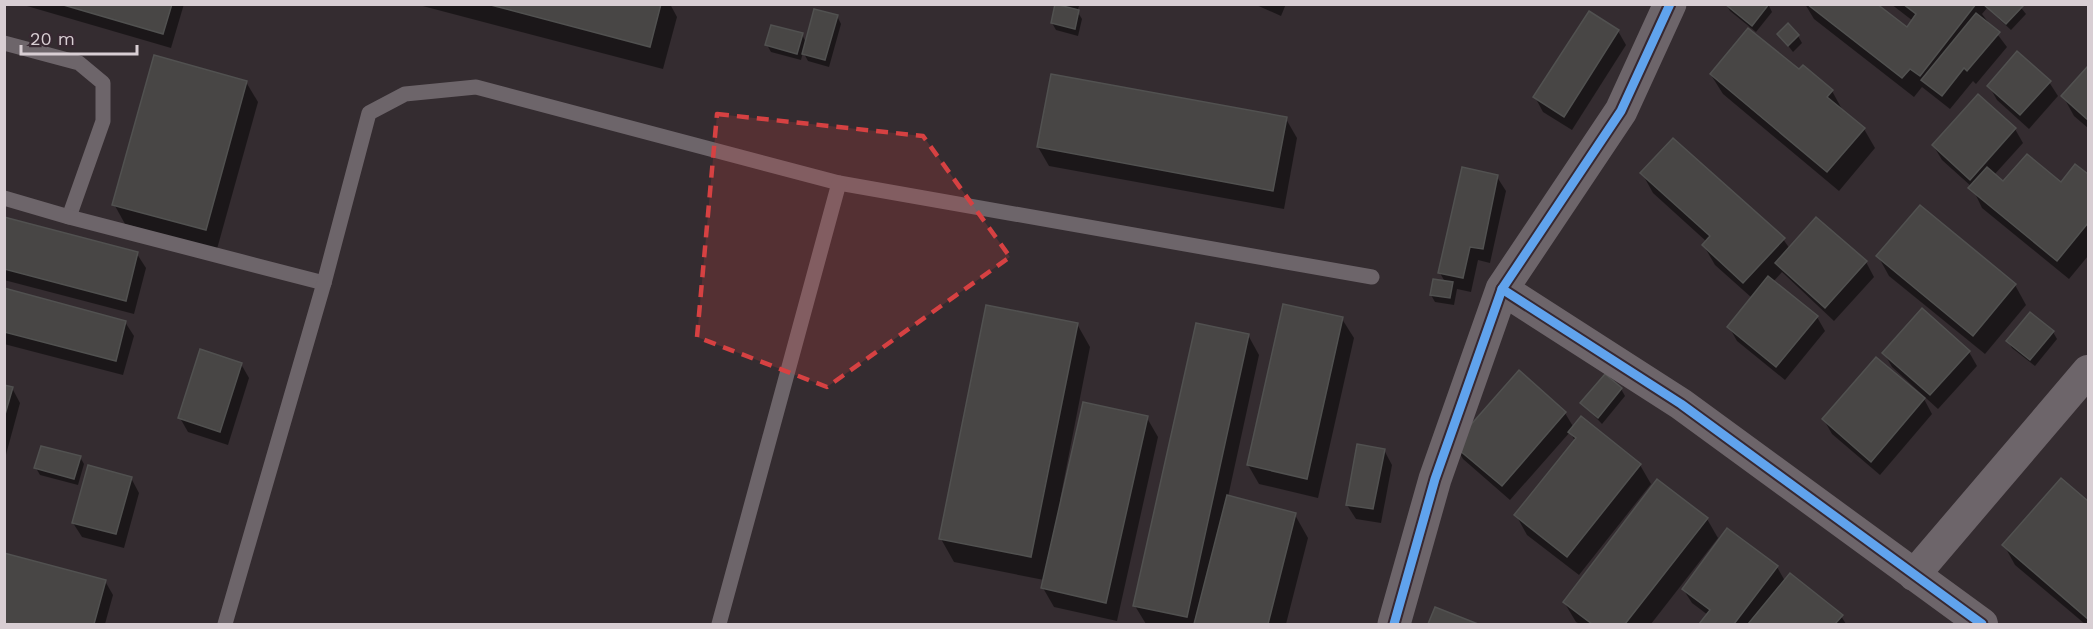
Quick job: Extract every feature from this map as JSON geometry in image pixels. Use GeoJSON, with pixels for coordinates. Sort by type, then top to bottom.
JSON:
{"type":"FeatureCollection","features":[{"type":"Feature","properties":{"kind":"street"},"geometry":{"type":"LineString","coordinates":[[1394,624],[1436,479],[1502,289],[1621,111],[1671,4]]}},
{"type":"Feature","properties":{"kind":"street"},"geometry":{"type":"LineString","coordinates":[[1502,289],[1681,404],[1982,624]]}},
{"type":"Feature","properties":{"kind":"street"},"geometry":{"type":"LineString","coordinates":[[1914,575],[2088,371]]}},
{"type":"Feature","properties":{"kind":"lane"},"geometry":{"type":"LineString","coordinates":[[4,43],[79,63],[103,83],[103,121],[69,217]]}},
{"type":"Feature","properties":{"kind":"lane"},"geometry":{"type":"LineString","coordinates":[[225,624],[324,283],[369,113],[405,94],[476,87],[839,183],[1372,277]]}},
{"type":"Feature","properties":{"kind":"lane"},"geometry":{"type":"LineString","coordinates":[[719,624],[839,183]]}},
{"type":"Feature","properties":{"kind":"lane"},"geometry":{"type":"LineString","coordinates":[[4,198],[324,283]]}},
{"type":"Feature","properties":{"kind":"highlighted area"},"geometry":{"type":"Polygon","coordinates":[[[717,114],[923,136],[1010,257],[827,387],[697,337],[717,114]]]}},
{"type":"Feature","properties":{"kind":"building"},"geometry":{"type":"Polygon","coordinates":[[[60,4],[172,4],[163,34],[60,4]]]}},
{"type":"Feature","properties":{"kind":"building"},"geometry":{"type":"Polygon","coordinates":[[[487,4],[661,4],[650,47],[487,4]]]}},
{"type":"Feature","properties":{"kind":"building"},"geometry":{"type":"Polygon","coordinates":[[[1055,4],[1079,10],[1075,29],[1051,23],[1055,4]]]}},
{"type":"Feature","properties":{"kind":"building"},"geometry":{"type":"Polygon","coordinates":[[[1725,4],[1769,4],[1752,26],[1725,4]]]}},
{"type":"Feature","properties":{"kind":"building"},"geometry":{"type":"Polygon","coordinates":[[[1807,4],[1877,4],[1907,27],[1916,14],[1903,4],[1976,4],[1920,76],[1910,69],[1902,78],[1807,4]]]}},
{"type":"Feature","properties":{"kind":"building"},"geometry":{"type":"Polygon","coordinates":[[[1983,4],[2021,4],[2023,6],[2006,24],[1983,4]]]}},
{"type":"Feature","properties":{"kind":"building"},"geometry":{"type":"Polygon","coordinates":[[[814,9],[838,15],[825,60],[802,54],[814,9]]]}},
{"type":"Feature","properties":{"kind":"building"},"geometry":{"type":"Polygon","coordinates":[[[1589,11],[1619,30],[1564,117],[1533,97],[1589,11]]]}},
{"type":"Feature","properties":{"kind":"building"},"geometry":{"type":"Polygon","coordinates":[[[1976,13],[2000,32],[1967,71],[1964,68],[1942,96],[1921,80],[1976,13]]]}},
{"type":"Feature","properties":{"kind":"building"},"geometry":{"type":"Polygon","coordinates":[[[1788,23],[1799,35],[1788,46],[1777,34],[1788,23]]]}},
{"type":"Feature","properties":{"kind":"building"},"geometry":{"type":"Polygon","coordinates":[[[771,25],[803,33],[797,54],[765,45],[771,25]]]}},
{"type":"Feature","properties":{"kind":"building"},"geometry":{"type":"Polygon","coordinates":[[[1748,28],[1799,69],[1803,65],[1833,90],[1827,97],[1865,128],[1827,172],[1710,74],[1748,28]]]}},
{"type":"Feature","properties":{"kind":"building"},"geometry":{"type":"Polygon","coordinates":[[[2017,51],[2051,81],[2020,115],[1987,86],[2017,51]]]}},
{"type":"Feature","properties":{"kind":"building"},"geometry":{"type":"Polygon","coordinates":[[[154,55],[247,81],[206,230],[112,205],[154,55]]]}},
{"type":"Feature","properties":{"kind":"building"},"geometry":{"type":"Polygon","coordinates":[[[2088,66],[2088,120],[2061,96],[2088,66]]]}},
{"type":"Feature","properties":{"kind":"building"},"geometry":{"type":"Polygon","coordinates":[[[1051,74],[1287,117],[1273,191],[1037,147],[1051,74]]]}},
{"type":"Feature","properties":{"kind":"building"},"geometry":{"type":"Polygon","coordinates":[[[1978,94],[2016,128],[1970,180],[1932,145],[1978,94]]]}},
{"type":"Feature","properties":{"kind":"building"},"geometry":{"type":"Polygon","coordinates":[[[1673,138],[1785,238],[1743,283],[1702,245],[1710,236],[1640,173],[1673,138]]]}},
{"type":"Feature","properties":{"kind":"building"},"geometry":{"type":"Polygon","coordinates":[[[2027,154],[2061,182],[2075,164],[2088,174],[2088,223],[2057,261],[1968,188],[1987,167],[2003,181],[2027,154]]]}},
{"type":"Feature","properties":{"kind":"building"},"geometry":{"type":"Polygon","coordinates":[[[1462,167],[1498,175],[1483,249],[1470,247],[1463,278],[1438,273],[1462,167]]]}},
{"type":"Feature","properties":{"kind":"building"},"geometry":{"type":"Polygon","coordinates":[[[1920,205],[2016,284],[1973,336],[1876,256],[1920,205]]]}},
{"type":"Feature","properties":{"kind":"building"},"geometry":{"type":"Polygon","coordinates":[[[4,217],[138,252],[126,301],[4,269],[4,217]]]}},
{"type":"Feature","properties":{"kind":"building"},"geometry":{"type":"Polygon","coordinates":[[[1816,217],[1867,261],[1825,308],[1775,263],[1816,217]]]}},
{"type":"Feature","properties":{"kind":"building"},"geometry":{"type":"Polygon","coordinates":[[[1768,276],[1818,316],[1776,367],[1727,327],[1768,276]]]}},
{"type":"Feature","properties":{"kind":"building"},"geometry":{"type":"Polygon","coordinates":[[[1433,279],[1453,282],[1450,298],[1430,295],[1433,279]]]}},
{"type":"Feature","properties":{"kind":"building"},"geometry":{"type":"Polygon","coordinates":[[[4,288],[126,321],[116,361],[4,332],[4,288]]]}},
{"type":"Feature","properties":{"kind":"building"},"geometry":{"type":"Polygon","coordinates":[[[1283,304],[1343,317],[1307,479],[1247,465],[1283,304]]]}},
{"type":"Feature","properties":{"kind":"building"},"geometry":{"type":"Polygon","coordinates":[[[986,305],[1078,323],[1031,557],[939,539],[986,305]]]}},
{"type":"Feature","properties":{"kind":"building"},"geometry":{"type":"Polygon","coordinates":[[[1922,308],[1970,351],[1930,395],[1882,353],[1922,308]]]}},
{"type":"Feature","properties":{"kind":"building"},"geometry":{"type":"Polygon","coordinates":[[[2030,312],[2054,331],[2030,360],[2006,341],[2030,312]]]}},
{"type":"Feature","properties":{"kind":"building"},"geometry":{"type":"Polygon","coordinates":[[[1196,323],[1249,334],[1187,617],[1133,606],[1196,323]]]}},
{"type":"Feature","properties":{"kind":"building"},"geometry":{"type":"Polygon","coordinates":[[[200,349],[242,363],[220,432],[178,418],[200,349]]]}},
{"type":"Feature","properties":{"kind":"building"},"geometry":{"type":"Polygon","coordinates":[[[1876,357],[1925,398],[1871,462],[1822,419],[1876,357]]]}},
{"type":"Feature","properties":{"kind":"building"},"geometry":{"type":"Polygon","coordinates":[[[1519,370],[1566,412],[1502,486],[1453,445],[1519,370]]]}},
{"type":"Feature","properties":{"kind":"building"},"geometry":{"type":"Polygon","coordinates":[[[1605,374],[1622,388],[1598,418],[1580,403],[1605,374]]]}},
{"type":"Feature","properties":{"kind":"building"},"geometry":{"type":"Polygon","coordinates":[[[4,385],[13,387],[4,418],[4,385]]]}},
{"type":"Feature","properties":{"kind":"building"},"geometry":{"type":"Polygon","coordinates":[[[1083,402],[1148,416],[1106,603],[1041,588],[1083,402]]]}},
{"type":"Feature","properties":{"kind":"building"},"geometry":{"type":"Polygon","coordinates":[[[1581,416],[1641,464],[1567,557],[1514,515],[1576,438],[1568,432],[1581,416]]]}},
{"type":"Feature","properties":{"kind":"building"},"geometry":{"type":"Polygon","coordinates":[[[1357,444],[1385,449],[1373,509],[1346,505],[1357,444]]]}},
{"type":"Feature","properties":{"kind":"building"},"geometry":{"type":"Polygon","coordinates":[[[41,446],[81,456],[74,479],[34,468],[41,446]]]}},
{"type":"Feature","properties":{"kind":"building"},"geometry":{"type":"Polygon","coordinates":[[[88,465],[132,477],[116,534],[72,523],[88,465]]]}},
{"type":"Feature","properties":{"kind":"building"},"geometry":{"type":"Polygon","coordinates":[[[2061,478],[2088,501],[2088,619],[2002,545],[2061,478]]]}},
{"type":"Feature","properties":{"kind":"building"},"geometry":{"type":"Polygon","coordinates":[[[1657,479],[1708,518],[1625,624],[1592,624],[1563,602],[1657,479]]]}},
{"type":"Feature","properties":{"kind":"building"},"geometry":{"type":"Polygon","coordinates":[[[1227,495],[1296,513],[1268,624],[1194,624],[1227,495]]]}},
{"type":"Feature","properties":{"kind":"building"},"geometry":{"type":"Polygon","coordinates":[[[1727,528],[1778,566],[1734,624],[1699,624],[1710,610],[1682,589],[1727,528]]]}},
{"type":"Feature","properties":{"kind":"building"},"geometry":{"type":"Polygon","coordinates":[[[4,553],[106,580],[94,624],[4,624],[4,553]]]}},
{"type":"Feature","properties":{"kind":"building"},"geometry":{"type":"Polygon","coordinates":[[[1790,573],[1843,615],[1835,624],[1748,624],[1790,573]]]}},
{"type":"Feature","properties":{"kind":"building"},"geometry":{"type":"Polygon","coordinates":[[[1435,607],[1478,624],[1428,624],[1435,607]]]}},
{"type":"Feature","properties":{"kind":"cycle path"},"geometry":{"type":"LineString","coordinates":[[1394,624],[1435,479],[1502,289],[1621,111],[1670,4]]}},
{"type":"Feature","properties":{"kind":"cycle path"},"geometry":{"type":"LineString","coordinates":[[1502,289],[1681,404],[1982,624]]}}]}
